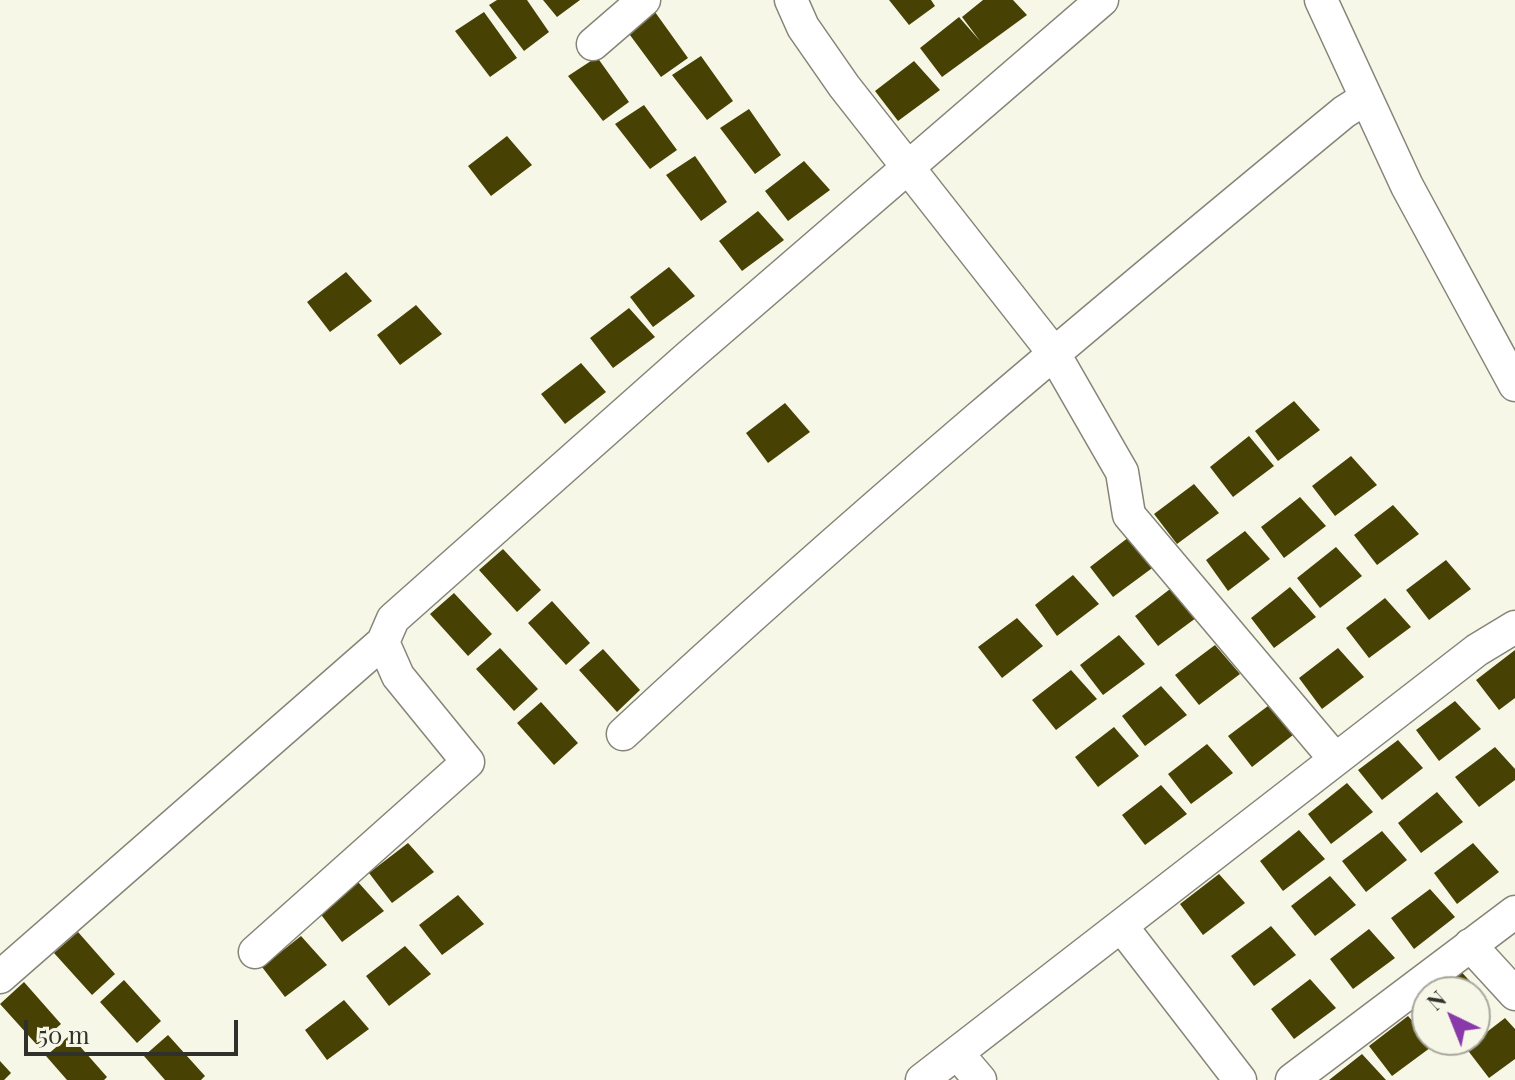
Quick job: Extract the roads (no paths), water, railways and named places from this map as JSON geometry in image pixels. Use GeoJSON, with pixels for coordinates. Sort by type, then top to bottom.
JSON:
{"type":"FeatureCollection","features":[{"type":"Feature","properties":{"kind":"street"},"geometry":{"type":"LineString","coordinates":[[593,44],[644,0]]}},
{"type":"Feature","properties":{"kind":"street"},"geometry":{"type":"LineString","coordinates":[[791,0],[803,27],[844,86],[1053,352],[1122,472],[1129,515],[1335,759]]}},
{"type":"Feature","properties":{"kind":"street"},"geometry":{"type":"LineString","coordinates":[[0,977],[383,642],[393,619],[687,358],[1102,0]]}},
{"type":"Feature","properties":{"kind":"street"},"geometry":{"type":"LineString","coordinates":[[1321,0],[1407,186],[1515,385]]}},
{"type":"Feature","properties":{"kind":"street"},"geometry":{"type":"LineString","coordinates":[[623,734],[787,583],[1053,352],[1344,112],[1366,98]]}},
{"type":"Feature","properties":{"kind":"street"},"geometry":{"type":"LineString","coordinates":[[922,1080],[1477,650],[1515,627]]}},
{"type":"Feature","properties":{"kind":"street"},"geometry":{"type":"LineString","coordinates":[[255,952],[468,762],[398,676],[383,642]]}},
{"type":"Feature","properties":{"kind":"street"},"geometry":{"type":"LineString","coordinates":[[1292,1080],[1515,912]]}},
{"type":"Feature","properties":{"kind":"street"},"geometry":{"type":"LineString","coordinates":[[1122,927],[1240,1080]]}},
{"type":"Feature","properties":{"kind":"street"},"geometry":{"type":"LineString","coordinates":[[1470,945],[1515,994]]}},
{"type":"Feature","properties":{"kind":"street"},"geometry":{"type":"LineString","coordinates":[[957,1053],[980,1080]]}}]}
